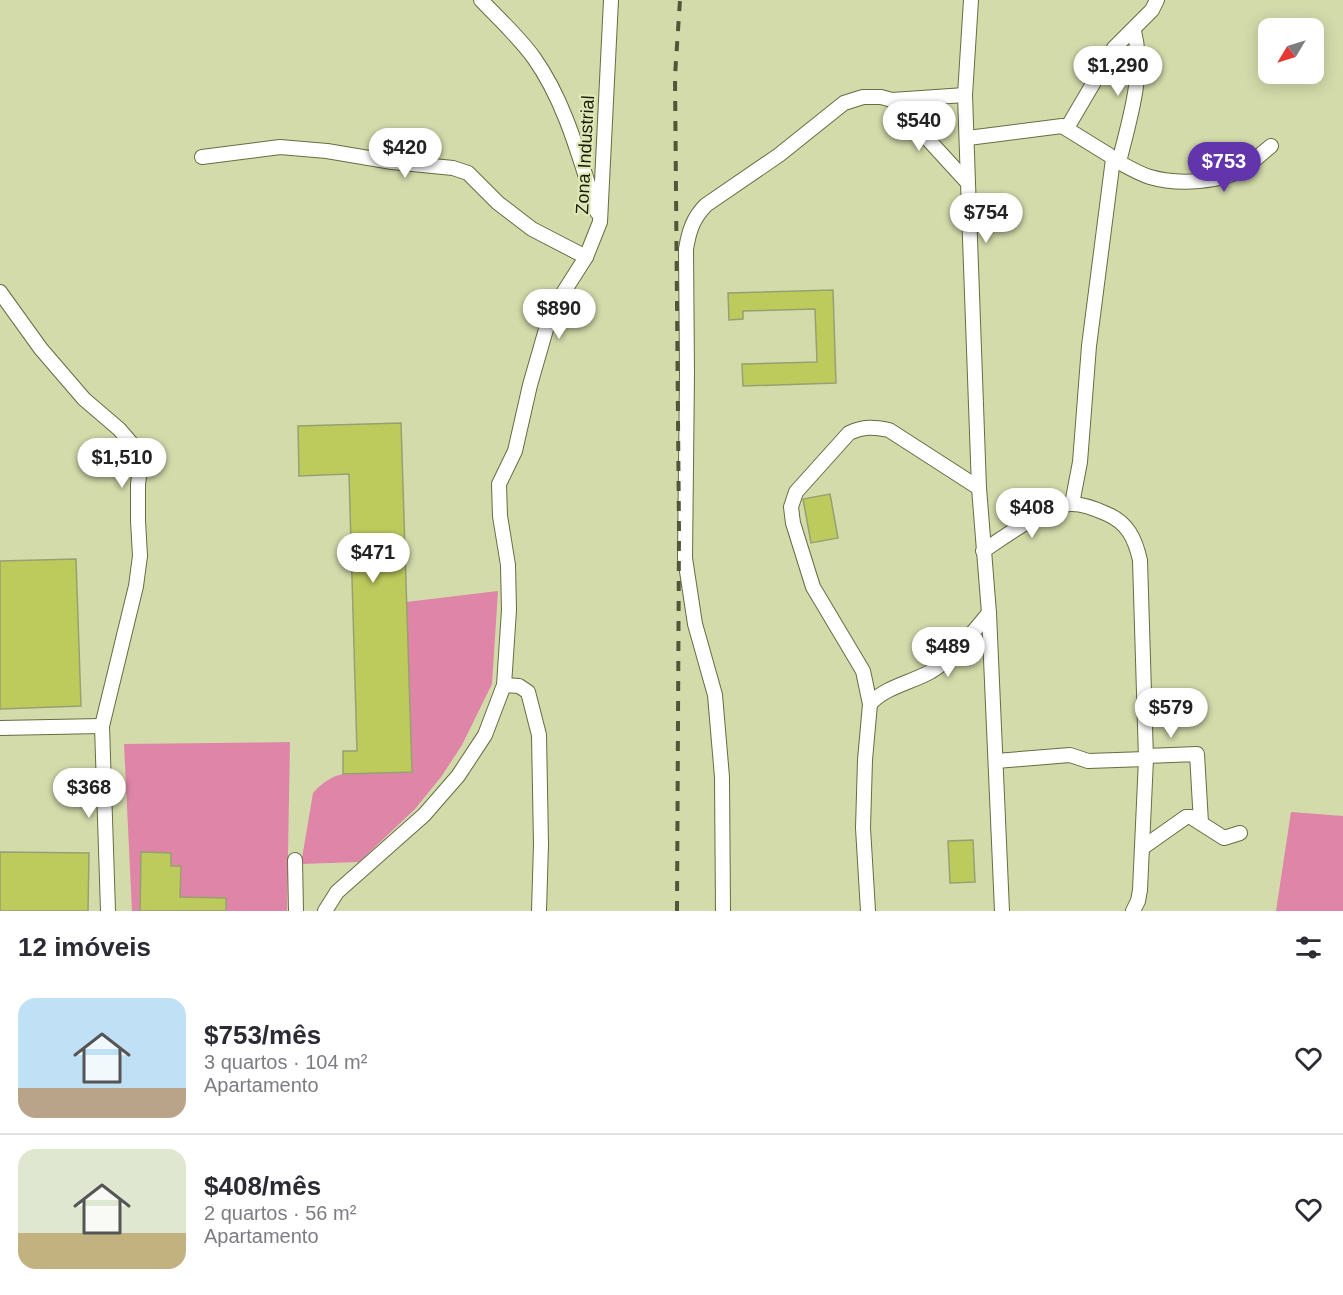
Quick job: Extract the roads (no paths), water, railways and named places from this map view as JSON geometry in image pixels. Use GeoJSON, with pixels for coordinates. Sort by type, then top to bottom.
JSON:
{"type":"FeatureCollection","features":[{"type":"Feature","properties":{"kind":"street"},"geometry":{"type":"LineString","coordinates":[[481,0],[534,59],[556,96],[574,141],[600,222]]}},
{"type":"Feature","properties":{"kind":"street","name":"Zona Industrial"},"geometry":{"type":"LineString","coordinates":[[325,911],[337,892],[424,815],[458,776],[485,735],[504,685],[509,610],[508,565],[500,516],[499,484],[515,451],[530,385],[551,312],[586,257],[600,222],[611,0]]}},
{"type":"Feature","properties":{"kind":"street"},"geometry":{"type":"LineString","coordinates":[[971,0],[965,95],[979,488],[989,613],[1002,911]]}},
{"type":"Feature","properties":{"kind":"street"},"geometry":{"type":"LineString","coordinates":[[1066,128],[1114,48],[1134,31],[1152,10],[1157,0]]}},
{"type":"Feature","properties":{"kind":"street"},"geometry":{"type":"LineString","coordinates":[[1072,504],[1080,462],[1089,346],[1116,161],[1132,108],[1138,60],[1134,31]]}},
{"type":"Feature","properties":{"kind":"street"},"geometry":{"type":"LineString","coordinates":[[723,911],[722,777],[715,695],[695,624],[685,558],[686,249],[689,230],[697,214],[706,205],[779,155],[844,103],[863,97],[881,97],[892,100],[965,95]]}},
{"type":"Feature","properties":{"kind":"street"},"geometry":{"type":"LineString","coordinates":[[892,100],[968,183]]}},
{"type":"Feature","properties":{"kind":"street"},"geometry":{"type":"LineString","coordinates":[[968,138],[1055,125],[1066,128],[1116,161],[1149,177],[1183,181],[1214,180],[1244,168],[1271,146]]}},
{"type":"Feature","properties":{"kind":"street"},"geometry":{"type":"LineString","coordinates":[[202,157],[280,147],[453,168],[468,173],[498,203],[532,229],[586,257]]}},
{"type":"Feature","properties":{"kind":"street"},"geometry":{"type":"LineString","coordinates":[[0,292],[40,349],[84,399],[119,429],[132,444],[141,462],[138,503],[140,556],[136,586],[102,726],[108,911]]}},
{"type":"Feature","properties":{"kind":"street"},"geometry":{"type":"LineString","coordinates":[[868,911],[863,828],[865,759],[870,705],[866,679],[813,587],[792,523],[791,507],[796,492],[849,433],[873,426],[889,430],[979,488]]}},
{"type":"Feature","properties":{"kind":"street"},"geometry":{"type":"LineString","coordinates":[[983,551],[1047,511],[1072,504],[1093,507],[1115,517],[1128,528],[1136,542],[1140,560],[1146,757],[1138,901],[1132,911]]}},
{"type":"Feature","properties":{"kind":"street"},"geometry":{"type":"LineString","coordinates":[[870,705],[884,692],[909,683],[940,665],[960,648],[989,613]]}},
{"type":"Feature","properties":{"kind":"street"},"geometry":{"type":"LineString","coordinates":[[504,685],[519,686],[528,692],[539,735],[540,911]]}},
{"type":"Feature","properties":{"kind":"street"},"geometry":{"type":"LineString","coordinates":[[0,728],[102,726]]}},
{"type":"Feature","properties":{"kind":"street"},"geometry":{"type":"LineString","coordinates":[[996,761],[1070,755],[1088,761],[1197,754],[1201,823]]}},
{"type":"Feature","properties":{"kind":"street"},"geometry":{"type":"LineString","coordinates":[[1142,848],[1186,817],[1191,817],[1224,838],[1240,833]]}},
{"type":"Feature","properties":{"kind":"street"},"geometry":{"type":"LineString","coordinates":[[295,860],[296,911]]}},
{"type":"Feature","properties":{"kind":"railway"},"geometry":{"type":"LineString","coordinates":[[677,911],[679,532],[675,76],[680,0]]}}]}
